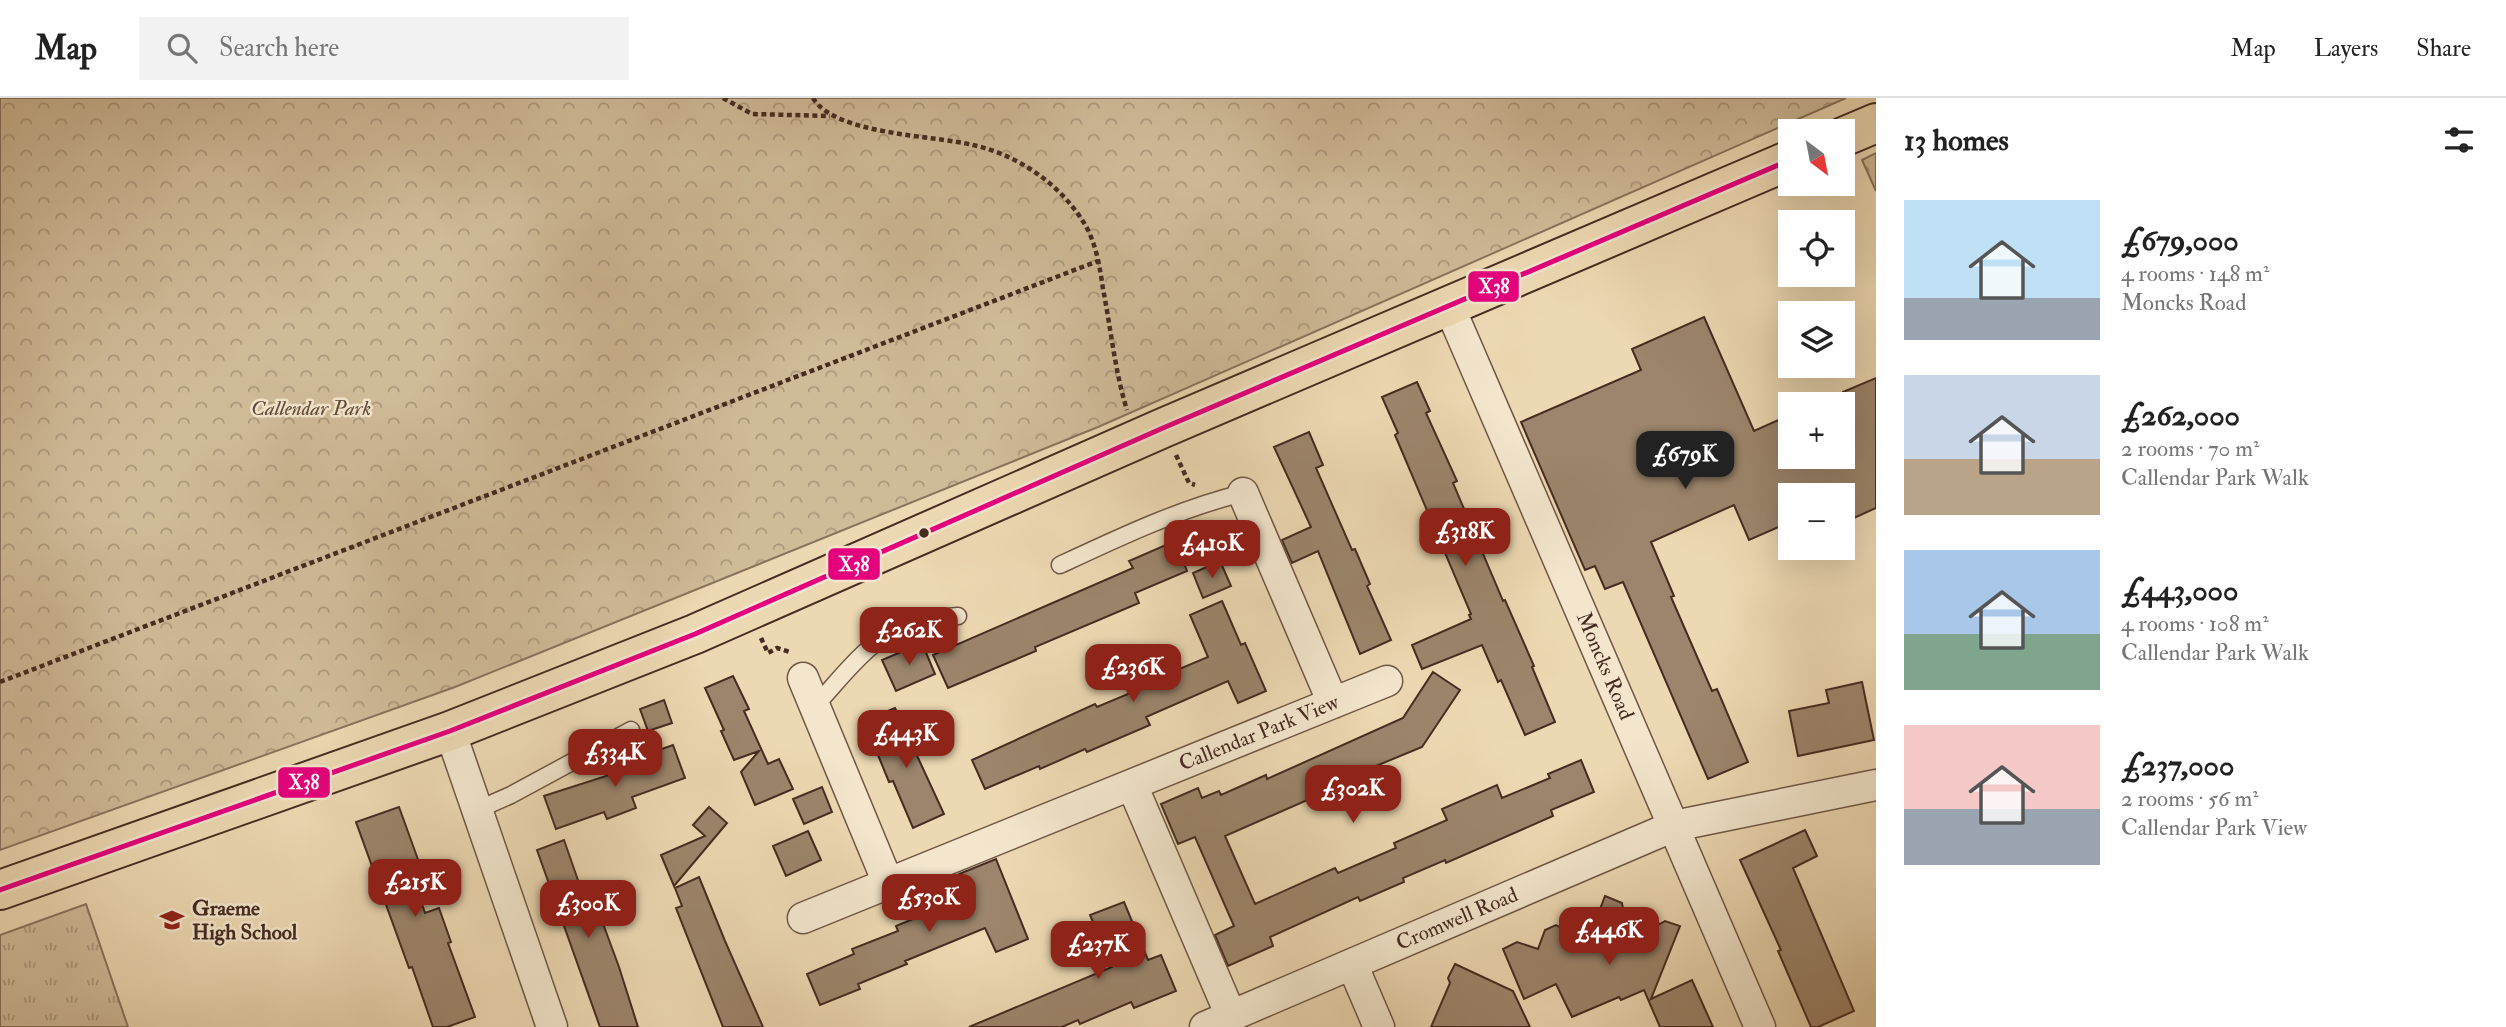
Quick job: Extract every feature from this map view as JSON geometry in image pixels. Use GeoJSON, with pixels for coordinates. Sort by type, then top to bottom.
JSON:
{"type":"FeatureCollection","features":[{"type":"Feature","properties":{"kind":"main road"},"geometry":{"type":"LineString","coordinates":[[1855,132],[1876,123]]}},
{"type":"Feature","properties":{"kind":"main road"},"geometry":{"type":"LineString","coordinates":[[0,890],[450,731],[695,634],[1163,428],[1778,165]]}},
{"type":"Feature","properties":{"kind":"street","name":"Moncks Road"},"geometry":{"type":"LineString","coordinates":[[1450,306],[1760,1027]]}},
{"type":"Feature","properties":{"kind":"street"},"geometry":{"type":"LineString","coordinates":[[1243,493],[1333,703]]}},
{"type":"Feature","properties":{"kind":"street"},"geometry":{"type":"LineString","coordinates":[[803,678],[888,883]]}},
{"type":"Feature","properties":{"kind":"street","name":"Callendar Park View"},"geometry":{"type":"LineString","coordinates":[[803,918],[1387,681]]}},
{"type":"Feature","properties":{"kind":"street"},"geometry":{"type":"LineString","coordinates":[[450,731],[552,1027]]}},
{"type":"Feature","properties":{"kind":"street"},"geometry":{"type":"LineString","coordinates":[[1132,785],[1218,1021]]}},
{"type":"Feature","properties":{"kind":"street","name":"Cromwell Road"},"geometry":{"type":"LineString","coordinates":[[1218,1021],[1674,826],[1876,785]]}},
{"type":"Feature","properties":{"kind":"street"},"geometry":{"type":"LineString","coordinates":[[1352,964],[1379,1027]]}},
{"type":"Feature","properties":{"kind":"lane"},"geometry":{"type":"LineString","coordinates":[[1060,565],[1138,529],[1207,502],[1243,493]]}},
{"type":"Feature","properties":{"kind":"lane"},"geometry":{"type":"LineString","coordinates":[[815,706],[862,652],[878,640],[897,629],[920,621],[958,616]]}},
{"type":"Feature","properties":{"kind":"lane"},"geometry":{"type":"LineString","coordinates":[[477,810],[511,795],[631,730]]}},
{"type":"Feature","properties":{"kind":"path"},"geometry":{"type":"LineString","coordinates":[[723,98],[752,114],[831,116],[867,128],[975,145],[1026,165],[1061,192],[1085,225],[1098,261],[1124,399],[1131,422]]}},
{"type":"Feature","properties":{"kind":"path"},"geometry":{"type":"LineString","coordinates":[[813,98],[819,107],[831,116]]}},
{"type":"Feature","properties":{"kind":"path"},"geometry":{"type":"LineString","coordinates":[[0,682],[1098,261]]}},
{"type":"Feature","properties":{"kind":"path"},"geometry":{"type":"LineString","coordinates":[[1164,460],[1176,454],[1189,483],[1197,486]]}},
{"type":"Feature","properties":{"kind":"path"},"geometry":{"type":"LineString","coordinates":[[748,611],[768,653],[777,648],[790,651],[803,678]]}},
{"type":"Feature","properties":{"kind":"green space","name":"Callendar Park"},"geometry":{"type":"Polygon","coordinates":[[[0,98],[1846,98],[1798,119],[1778,119],[1778,128],[1098,427],[455,687],[0,850],[0,98]]]}},
{"type":"Feature","properties":{"kind":"green space"},"geometry":{"type":"Polygon","coordinates":[[[1876,153],[1876,191],[1862,160],[1876,153]]]}},
{"type":"Feature","properties":{"kind":"green space"},"geometry":{"type":"Polygon","coordinates":[[[86,904],[128,1027],[0,1027],[0,935],[86,904]]]}},
{"type":"Feature","properties":{"kind":"building"},"geometry":{"type":"Polygon","coordinates":[[[1704,317],[1754,431],[1778,420],[1778,469],[1855,469],[1855,392],[1843,392],[1876,378],[1876,508],[1855,518],[1855,483],[1778,483],[1778,527],[1749,540],[1734,505],[1651,542],[1674,596],[1671,597],[1712,691],[1717,689],[1748,762],[1708,779],[1623,582],[1605,589],[1595,566],[1585,570],[1521,422],[1641,370],[1632,349],[1704,317]]]}},
{"type":"Feature","properties":{"kind":"building"},"geometry":{"type":"Polygon","coordinates":[[[1417,382],[1430,411],[1426,413],[1457,481],[1453,483],[1534,666],[1532,667],[1555,722],[1525,735],[1482,645],[1422,669],[1412,645],[1471,619],[1382,397],[1417,382]]]}},
{"type":"Feature","properties":{"kind":"building"},"geometry":{"type":"Polygon","coordinates":[[[1309,432],[1323,465],[1316,468],[1352,550],[1355,549],[1370,584],[1367,586],[1391,640],[1360,654],[1318,551],[1292,563],[1282,540],[1311,527],[1274,447],[1309,432]]]}},
{"type":"Feature","properties":{"kind":"building"},"geometry":{"type":"Polygon","coordinates":[[[1175,541],[1187,571],[1135,593],[1139,603],[948,688],[933,655],[1133,568],[1129,561],[1175,541]]]}},
{"type":"Feature","properties":{"kind":"building"},"geometry":{"type":"Polygon","coordinates":[[[1220,561],[1231,586],[1203,598],[1193,573],[1220,561]]]}},
{"type":"Feature","properties":{"kind":"building"},"geometry":{"type":"Polygon","coordinates":[[[1222,601],[1241,645],[1245,643],[1266,691],[1238,703],[1228,681],[1146,717],[1150,725],[1087,752],[1085,749],[985,789],[972,760],[1095,704],[1097,707],[1140,689],[1139,686],[1208,657],[1190,615],[1222,601]]]}},
{"type":"Feature","properties":{"kind":"building"},"geometry":{"type":"Polygon","coordinates":[[[922,643],[935,674],[896,691],[882,660],[922,643]]]}},
{"type":"Feature","properties":{"kind":"building"},"geometry":{"type":"Polygon","coordinates":[[[1433,672],[1460,690],[1422,747],[1359,773],[1360,777],[1225,836],[1255,904],[1335,868],[1338,873],[1396,848],[1394,843],[1447,820],[1442,809],[1497,785],[1502,798],[1550,778],[1548,774],[1581,760],[1594,792],[1551,810],[1553,816],[1446,863],[1445,860],[1403,878],[1404,882],[1360,901],[1358,897],[1270,937],[1273,946],[1228,966],[1215,935],[1234,926],[1195,837],[1178,844],[1161,804],[1198,788],[1202,798],[1219,791],[1221,795],[1266,775],[1267,779],[1403,718],[1433,672]]]}},
{"type":"Feature","properties":{"kind":"building"},"geometry":{"type":"Polygon","coordinates":[[[733,676],[749,709],[744,711],[768,764],[779,759],[793,789],[755,805],[741,772],[759,751],[734,760],[705,688],[733,676]]]}},
{"type":"Feature","properties":{"kind":"building"},"geometry":{"type":"Polygon","coordinates":[[[1862,682],[1874,740],[1798,756],[1789,711],[1829,703],[1826,690],[1862,682]]]}},
{"type":"Feature","properties":{"kind":"building"},"geometry":{"type":"Polygon","coordinates":[[[664,700],[672,723],[648,731],[640,709],[664,700]]]}},
{"type":"Feature","properties":{"kind":"building"},"geometry":{"type":"Polygon","coordinates":[[[895,708],[944,814],[913,828],[893,781],[889,782],[878,755],[885,752],[870,718],[895,708]]]}},
{"type":"Feature","properties":{"kind":"building"},"geometry":{"type":"Polygon","coordinates":[[[673,745],[685,778],[632,797],[636,808],[607,819],[604,812],[556,829],[544,796],[628,769],[625,762],[673,745]]]}},
{"type":"Feature","properties":{"kind":"building"},"geometry":{"type":"Polygon","coordinates":[[[822,787],[832,812],[804,824],[793,799],[822,787]]]}},
{"type":"Feature","properties":{"kind":"building"},"geometry":{"type":"Polygon","coordinates":[[[399,807],[420,865],[410,868],[425,913],[439,908],[451,942],[448,943],[475,1017],[447,1027],[433,1027],[356,822],[399,807]]]}},
{"type":"Feature","properties":{"kind":"building"},"geometry":{"type":"Polygon","coordinates":[[[709,807],[727,823],[674,886],[661,855],[705,836],[693,825],[709,807]]]}},
{"type":"Feature","properties":{"kind":"building"},"geometry":{"type":"Polygon","coordinates":[[[1805,830],[1817,856],[1793,868],[1854,1011],[1818,1027],[1811,1027],[1778,951],[1781,950],[1740,860],[1805,830]]]}},
{"type":"Feature","properties":{"kind":"building"},"geometry":{"type":"Polygon","coordinates":[[[808,831],[821,860],[786,876],[773,846],[808,831]]]}},
{"type":"Feature","properties":{"kind":"building"},"geometry":{"type":"Polygon","coordinates":[[[564,840],[580,886],[588,883],[638,1027],[600,1027],[537,850],[564,840]]]}},
{"type":"Feature","properties":{"kind":"building"},"geometry":{"type":"Polygon","coordinates":[[[996,859],[1028,939],[996,952],[985,928],[905,961],[907,964],[858,984],[860,989],[820,1005],[807,974],[854,954],[852,949],[898,931],[896,926],[968,896],[959,874],[996,859]]]}},
{"type":"Feature","properties":{"kind":"building"},"geometry":{"type":"Polygon","coordinates":[[[699,877],[763,1027],[723,1027],[676,908],[682,906],[675,888],[699,877]]]}},
{"type":"Feature","properties":{"kind":"building"},"geometry":{"type":"Polygon","coordinates":[[[1605,896],[1622,903],[1623,909],[1660,924],[1665,921],[1680,926],[1651,999],[1692,980],[1713,1027],[1660,1027],[1644,990],[1621,1000],[1619,997],[1572,1017],[1556,984],[1524,999],[1503,949],[1517,942],[1538,949],[1545,930],[1556,925],[1587,943],[1605,896]]]}},
{"type":"Feature","properties":{"kind":"building"},"geometry":{"type":"Polygon","coordinates":[[[1124,902],[1148,960],[1161,955],[1176,991],[1134,1008],[1131,1002],[1080,1024],[1078,1020],[1062,1027],[969,1027],[1112,967],[1090,915],[1124,902]]]}},
{"type":"Feature","properties":{"kind":"building"},"geometry":{"type":"Polygon","coordinates":[[[1455,964],[1513,991],[1530,1027],[1431,1027],[1455,964]]]}},
{"type":"Feature","properties":{"kind":"transit line","name":"X38"},"geometry":{"type":"LineString","coordinates":[[0,890],[450,731],[695,634],[1163,428],[1778,165]]}},
{"type":"Feature","properties":{"kind":"place","name":"Graeme High School"},"geometry":{"type":"Point","coordinates":[172,920]}}]}
